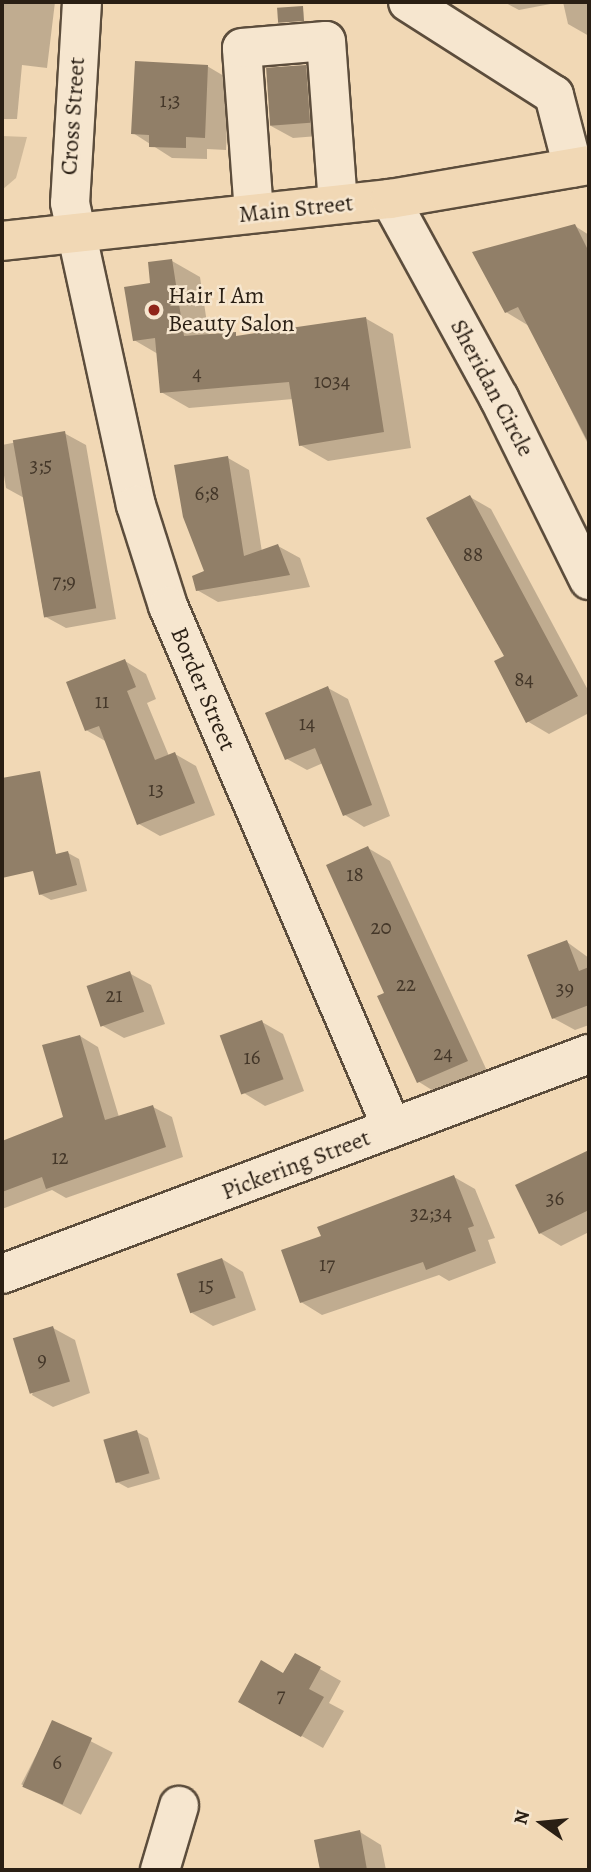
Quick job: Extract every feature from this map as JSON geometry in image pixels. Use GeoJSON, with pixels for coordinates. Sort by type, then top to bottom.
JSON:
{"type":"FeatureCollection","features":[{"type":"Feature","properties":{"kind":"main road","name":"Main Street"},"geometry":{"type":"LineString","coordinates":[[2,241],[75,230],[390,199],[581,166]]}},
{"type":"Feature","properties":{"kind":"street","name":"Cross Street"},"geometry":{"type":"LineString","coordinates":[[75,230],[68,167],[82,2]]}},
{"type":"Feature","properties":{"kind":"street"},"geometry":{"type":"LineString","coordinates":[[408,2],[554,96],[581,166]]}},
{"type":"Feature","properties":{"kind":"street"},"geometry":{"type":"LineString","coordinates":[[254,213],[242,48],[326,41],[338,204]]}},
{"type":"Feature","properties":{"kind":"street","name":"Sheridan Circle"},"geometry":{"type":"LineString","coordinates":[[390,199],[499,398],[589,580]]}},
{"type":"Feature","properties":{"kind":"street","name":"Border Street"},"geometry":{"type":"LineString","coordinates":[[75,230],[118,432],[159,585],[392,1128]]}},
{"type":"Feature","properties":{"kind":"street","name":"Pickering Street"},"geometry":{"type":"LineString","coordinates":[[2,1274],[589,1054]]}},
{"type":"Feature","properties":{"kind":"street"},"geometry":{"type":"LineString","coordinates":[[160,1870],[179,1806]]}},
{"type":"Feature","properties":{"kind":"shaded area"},"geometry":{"type":"Polygon","coordinates":[[[2,136],[27,137],[16,178],[2,190],[2,136]]]}},
{"type":"Feature","properties":{"kind":"building"},"geometry":{"type":"Polygon","coordinates":[[[303,6],[304,21],[278,23],[277,8],[303,6]]]}},
{"type":"Feature","properties":{"kind":"building"},"geometry":{"type":"Polygon","coordinates":[[[135,61],[208,65],[205,138],[186,137],[186,148],[149,147],[149,135],[131,134],[135,61]]]}},
{"type":"Feature","properties":{"kind":"building"},"geometry":{"type":"Polygon","coordinates":[[[306,65],[310,123],[270,126],[266,68],[306,65]]]}},
{"type":"Feature","properties":{"kind":"building"},"geometry":{"type":"Polygon","coordinates":[[[575,224],[589,252],[589,444],[518,307],[505,313],[472,252],[575,224]]]}},
{"type":"Feature","properties":{"kind":"building"},"geometry":{"type":"Polygon","coordinates":[[[172,259],[184,336],[236,332],[236,336],[366,317],[384,432],[299,446],[289,382],[160,393],[155,338],[133,341],[124,287],[150,283],[148,262],[172,259]]]}},
{"type":"Feature","properties":{"kind":"building"},"geometry":{"type":"Polygon","coordinates":[[[65,431],[96,608],[44,617],[13,440],[65,431]]]}},
{"type":"Feature","properties":{"kind":"building"},"geometry":{"type":"Polygon","coordinates":[[[228,456],[244,556],[278,544],[290,575],[196,591],[192,576],[204,571],[183,517],[174,465],[228,456]]]}},
{"type":"Feature","properties":{"kind":"building"},"geometry":{"type":"Polygon","coordinates":[[[470,495],[578,696],[526,723],[494,661],[504,656],[426,518],[470,495]]]}},
{"type":"Feature","properties":{"kind":"building"},"geometry":{"type":"Polygon","coordinates":[[[125,659],[136,687],[127,691],[155,760],[175,752],[195,803],[137,825],[99,726],[85,731],[66,682],[125,659]]]}},
{"type":"Feature","properties":{"kind":"building"},"geometry":{"type":"Polygon","coordinates":[[[328,686],[372,805],[343,816],[315,748],[285,760],[265,713],[328,686]]]}},
{"type":"Feature","properties":{"kind":"building"},"geometry":{"type":"Polygon","coordinates":[[[40,771],[56,854],[68,851],[77,885],[39,895],[33,871],[2,878],[2,778],[40,771]]]}},
{"type":"Feature","properties":{"kind":"building"},"geometry":{"type":"Polygon","coordinates":[[[368,846],[468,1061],[417,1083],[377,996],[384,993],[326,865],[368,846]]]}},
{"type":"Feature","properties":{"kind":"building"},"geometry":{"type":"Polygon","coordinates":[[[567,940],[579,971],[589,967],[589,1005],[552,1019],[527,955],[567,940]]]}},
{"type":"Feature","properties":{"kind":"building"},"geometry":{"type":"Polygon","coordinates":[[[130,971],[144,1012],[101,1027],[87,986],[130,971]]]}},
{"type":"Feature","properties":{"kind":"building"},"geometry":{"type":"Polygon","coordinates":[[[262,1020],[284,1079],[241,1095],[220,1035],[262,1020]]]}},
{"type":"Feature","properties":{"kind":"building"},"geometry":{"type":"Polygon","coordinates":[[[80,1035],[105,1120],[153,1105],[166,1147],[46,1189],[42,1177],[2,1192],[2,1141],[63,1117],[42,1045],[80,1035]]]}},
{"type":"Feature","properties":{"kind":"building"},"geometry":{"type":"Polygon","coordinates":[[[589,1150],[589,1210],[539,1234],[515,1185],[589,1150]]]}},
{"type":"Feature","properties":{"kind":"building"},"geometry":{"type":"Polygon","coordinates":[[[454,1175],[474,1226],[468,1228],[476,1251],[426,1270],[423,1262],[300,1303],[281,1250],[321,1236],[317,1227],[454,1175]]]}},
{"type":"Feature","properties":{"kind":"building"},"geometry":{"type":"Polygon","coordinates":[[[222,1258],[236,1298],[190,1313],[177,1274],[222,1258]]]}},
{"type":"Feature","properties":{"kind":"building"},"geometry":{"type":"Polygon","coordinates":[[[53,1326],[70,1381],[30,1394],[13,1338],[53,1326]]]}},
{"type":"Feature","properties":{"kind":"building"},"geometry":{"type":"Polygon","coordinates":[[[137,1430],[149,1473],[116,1483],[103,1440],[137,1430]]]}},
{"type":"Feature","properties":{"kind":"building"},"geometry":{"type":"Polygon","coordinates":[[[295,1653],[321,1667],[309,1689],[324,1697],[301,1737],[238,1702],[261,1660],[283,1673],[295,1653]]]}},
{"type":"Feature","properties":{"kind":"building"},"geometry":{"type":"Polygon","coordinates":[[[52,1720],[92,1738],[63,1805],[22,1787],[52,1720]]]}},
{"type":"Feature","properties":{"kind":"building"},"geometry":{"type":"Polygon","coordinates":[[[360,1830],[367,1870],[320,1870],[314,1840],[360,1830]]]}},
{"type":"Feature","properties":{"kind":"place","name":"Hair I Am Beauty Salon"},"geometry":{"type":"Point","coordinates":[154,310]}}]}
